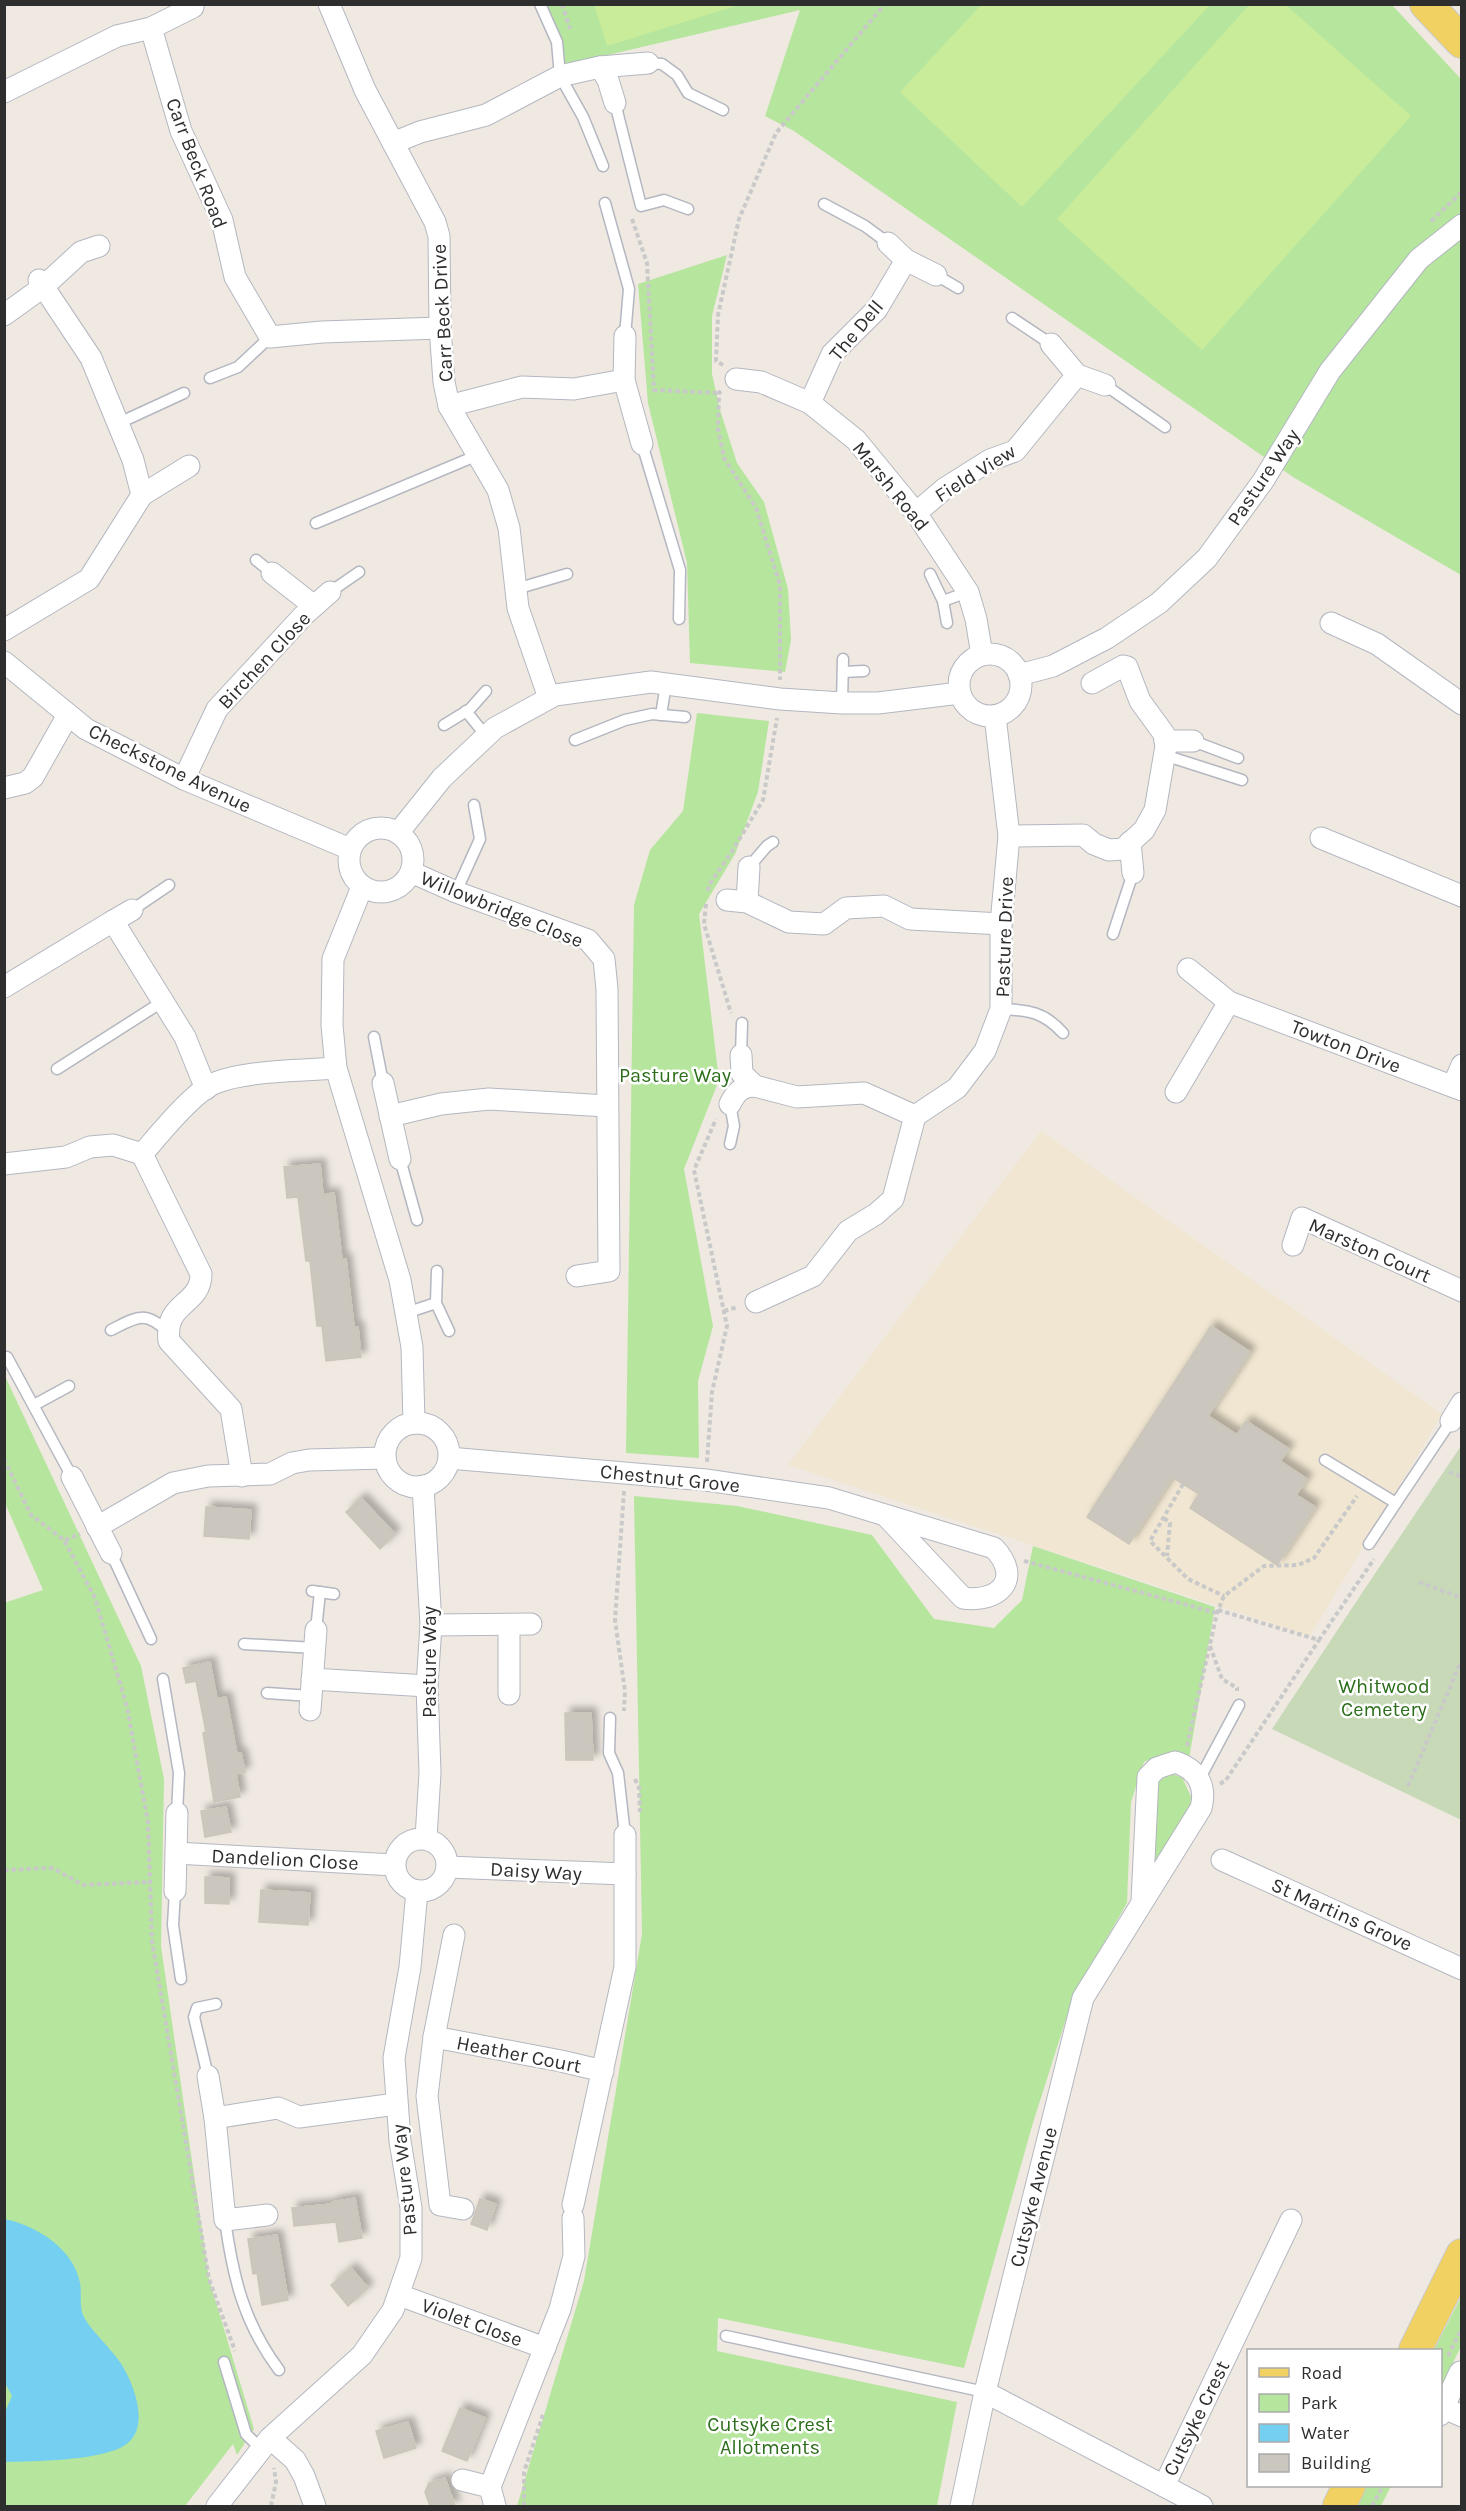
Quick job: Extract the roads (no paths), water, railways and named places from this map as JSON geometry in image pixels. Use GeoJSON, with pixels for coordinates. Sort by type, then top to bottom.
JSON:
{"type":"FeatureCollection","features":[{"type":"Feature","properties":{"kind":"main road"},"geometry":{"type":"LineString","coordinates":[[1426,4],[1461,42]]}},
{"type":"Feature","properties":{"kind":"main road"},"geometry":{"type":"LineString","coordinates":[[1415,2349],[1461,2255]]}},
{"type":"Feature","properties":{"kind":"main road"},"geometry":{"type":"LineString","coordinates":[[1339,2506],[1348,2487]]}},
{"type":"Feature","properties":{"kind":"street","name":"Carr Beck Drive"},"geometry":{"type":"LineString","coordinates":[[329,4],[365,90],[435,222],[439,236],[440,328],[444,382],[449,406],[498,490],[508,528],[523,624],[549,698]]}},
{"type":"Feature","properties":{"kind":"street"},"geometry":{"type":"LineString","coordinates":[[4,92],[117,36],[151,28],[196,6]]}},
{"type":"Feature","properties":{"kind":"street","name":"Carr Beck Road"},"geometry":{"type":"LineString","coordinates":[[151,28],[181,131],[222,220],[235,277],[270,337]]}},
{"type":"Feature","properties":{"kind":"street"},"geometry":{"type":"LineString","coordinates":[[393,143],[420,132],[486,115],[560,76],[600,67],[648,63]]}},
{"type":"Feature","properties":{"kind":"street"},"geometry":{"type":"LineString","coordinates":[[600,67],[608,80],[615,103]]}},
{"type":"Feature","properties":{"kind":"street","name":"Pasture Way"},"geometry":{"type":"LineString","coordinates":[[1020,675],[1053,666],[1107,638],[1159,603],[1207,558],[1263,481],[1330,371],[1419,259],[1461,225]]}},
{"type":"Feature","properties":{"kind":"street"},"geometry":{"type":"LineString","coordinates":[[888,243],[906,260],[936,275]]}},
{"type":"Feature","properties":{"kind":"street"},"geometry":{"type":"LineString","coordinates":[[4,315],[81,252],[99,246]]}},
{"type":"Feature","properties":{"kind":"street","name":"The Dell"},"geometry":{"type":"LineString","coordinates":[[810,403],[832,354],[877,309],[906,260]]}},
{"type":"Feature","properties":{"kind":"street"},"geometry":{"type":"LineString","coordinates":[[41,284],[91,358],[134,460],[142,495]]}},
{"type":"Feature","properties":{"kind":"street"},"geometry":{"type":"LineString","coordinates":[[270,337],[322,332],[440,328]]}},
{"type":"Feature","properties":{"kind":"street"},"geometry":{"type":"LineString","coordinates":[[626,336],[624,380],[642,444]]}},
{"type":"Feature","properties":{"kind":"street"},"geometry":{"type":"LineString","coordinates":[[1051,344],[1077,375],[1105,385]]}},
{"type":"Feature","properties":{"kind":"street","name":"Field View"},"geometry":{"type":"LineString","coordinates":[[916,513],[944,489],[990,460],[1015,451],[1077,375]]}},
{"type":"Feature","properties":{"kind":"street","name":"Marsh Road"},"geometry":{"type":"LineString","coordinates":[[731,377],[761,382],[810,403],[856,440],[916,513],[968,592],[976,619],[982,655]]}},
{"type":"Feature","properties":{"kind":"street"},"geometry":{"type":"LineString","coordinates":[[449,406],[522,387],[574,389],[624,380]]}},
{"type":"Feature","properties":{"kind":"street"},"geometry":{"type":"LineString","coordinates":[[4,630],[89,579],[142,495],[189,466]]}},
{"type":"Feature","properties":{"kind":"street","name":"Birchen Close"},"geometry":{"type":"LineString","coordinates":[[264,567],[314,606]]}},
{"type":"Feature","properties":{"kind":"street","name":"Birchen Close"},"geometry":{"type":"LineString","coordinates":[[184,779],[217,709],[330,592]]}},
{"type":"Feature","properties":{"kind":"street"},"geometry":{"type":"LineString","coordinates":[[1328,622],[1377,644],[1461,704]]}},
{"type":"Feature","properties":{"kind":"street"},"geometry":{"type":"LineString","coordinates":[[982,655],[1006,658],[1020,675],[1020,692],[1015,703],[1006,712],[995,716],[983,716],[973,712],[965,704],[960,693],[958,683],[962,671],[971,660],[982,655]]}},
{"type":"Feature","properties":{"kind":"street","name":"Checkstone Avenue"},"geometry":{"type":"LineString","coordinates":[[4,662],[86,729],[184,779],[350,849]]}},
{"type":"Feature","properties":{"kind":"street"},"geometry":{"type":"LineString","coordinates":[[1009,836],[1083,835],[1094,844],[1110,850],[1123,849],[1144,830],[1155,810],[1165,748],[1164,734],[1140,701],[1127,668],[1123,666],[1092,683]]}},
{"type":"Feature","properties":{"kind":"street"},"geometry":{"type":"LineString","coordinates":[[398,833],[442,778],[495,728],[555,695],[651,682],[780,699],[842,703],[878,703],[960,693]]}},
{"type":"Feature","properties":{"kind":"street"},"geometry":{"type":"LineString","coordinates":[[4,788],[25,783],[33,777],[68,714]]}},
{"type":"Feature","properties":{"kind":"street","name":"Pasture Drive"},"geometry":{"type":"LineString","coordinates":[[915,1116],[957,1088],[985,1051],[1001,1009],[1001,924],[1009,836],[995,716]]}},
{"type":"Feature","properties":{"kind":"street"},"geometry":{"type":"LineString","coordinates":[[1165,748],[1193,741]]}},
{"type":"Feature","properties":{"kind":"street"},"geometry":{"type":"LineString","coordinates":[[390,829],[398,833],[409,846],[412,855],[411,872],[399,887],[390,891],[381,892],[362,887],[350,870],[350,849],[362,834],[370,830],[390,829]]}},
{"type":"Feature","properties":{"kind":"street"},"geometry":{"type":"LineString","coordinates":[[1319,836],[1461,896]]}},
{"type":"Feature","properties":{"kind":"street"},"geometry":{"type":"LineString","coordinates":[[1130,842],[1132,873]]}},
{"type":"Feature","properties":{"kind":"street"},"geometry":{"type":"LineString","coordinates":[[749,867],[737,901],[789,922],[824,924],[846,908],[884,906],[910,919],[1001,924]]}},
{"type":"Feature","properties":{"kind":"street","name":"Willowbridge Close"},"geometry":{"type":"LineString","coordinates":[[411,872],[456,892],[588,940],[604,959],[607,989],[609,1271],[577,1276]]}},
{"type":"Feature","properties":{"kind":"street"},"geometry":{"type":"LineString","coordinates":[[362,887],[333,959],[332,1025],[336,1068],[400,1280],[412,1347],[414,1423]]}},
{"type":"Feature","properties":{"kind":"street"},"geometry":{"type":"LineString","coordinates":[[4,987],[132,910]]}},
{"type":"Feature","properties":{"kind":"street"},"geometry":{"type":"LineString","coordinates":[[113,921],[185,1036],[206,1089]]}},
{"type":"Feature","properties":{"kind":"street","name":"Towton Drive"},"geometry":{"type":"LineString","coordinates":[[1188,969],[1229,1002],[1457,1088]]}},
{"type":"Feature","properties":{"kind":"street"},"geometry":{"type":"LineString","coordinates":[[1172,1095],[1229,1002]]}},
{"type":"Feature","properties":{"kind":"street"},"geometry":{"type":"LineString","coordinates":[[741,1055],[742,1074],[755,1086]]}},
{"type":"Feature","properties":{"kind":"street"},"geometry":{"type":"LineString","coordinates":[[1457,1088],[1461,1065]]}},
{"type":"Feature","properties":{"kind":"street"},"geometry":{"type":"LineString","coordinates":[[142,1154],[171,1121],[214,1083],[241,1076],[336,1068]]}},
{"type":"Feature","properties":{"kind":"street"},"geometry":{"type":"LineString","coordinates":[[383,1083],[400,1159]]}},
{"type":"Feature","properties":{"kind":"street"},"geometry":{"type":"LineString","coordinates":[[730,1104],[735,1094],[743,1088],[755,1086],[797,1097],[864,1093],[915,1116],[893,1199],[876,1214],[848,1231],[813,1276],[756,1302]]}},
{"type":"Feature","properties":{"kind":"street"},"geometry":{"type":"LineString","coordinates":[[390,1116],[441,1104],[489,1099],[607,1106]]}},
{"type":"Feature","properties":{"kind":"street"},"geometry":{"type":"LineString","coordinates":[[4,1164],[66,1157],[90,1147],[112,1145],[142,1154],[201,1274],[201,1283],[195,1294],[173,1313],[168,1332],[170,1341],[231,1409],[242,1476]]}},
{"type":"Feature","properties":{"kind":"street","name":"Marston Court"},"geometry":{"type":"LineString","coordinates":[[1293,1245],[1302,1218],[1461,1291]]}},
{"type":"Feature","properties":{"kind":"street"},"geometry":{"type":"LineString","coordinates":[[414,1423],[423,1423],[439,1431],[446,1440],[449,1458],[441,1478],[423,1486],[404,1484],[388,1468],[385,1458],[389,1439],[396,1431],[414,1423]]}},
{"type":"Feature","properties":{"kind":"street"},"geometry":{"type":"LineString","coordinates":[[97,1527],[173,1484],[208,1476],[270,1474],[292,1463],[309,1460],[385,1458]]}},
{"type":"Feature","properties":{"kind":"street","name":"Chestnut Grove"},"geometry":{"type":"LineString","coordinates":[[449,1458],[706,1480],[829,1498],[994,1548],[1001,1555],[1007,1576],[1006,1584],[1000,1591],[975,1600],[963,1598],[887,1517]]}},
{"type":"Feature","properties":{"kind":"street"},"geometry":{"type":"LineString","coordinates":[[72,1477],[111,1553]]}},
{"type":"Feature","properties":{"kind":"street","name":"Pasture Way"},"geometry":{"type":"LineString","coordinates":[[423,1486],[431,1625],[427,1686],[430,1773],[426,1838]]}},
{"type":"Feature","properties":{"kind":"street"},"geometry":{"type":"LineString","coordinates":[[431,1625],[520,1624],[509,1694]]}},
{"type":"Feature","properties":{"kind":"street"},"geometry":{"type":"LineString","coordinates":[[315,1639],[311,1695],[427,1686]]}},
{"type":"Feature","properties":{"kind":"street","name":"Cutsyke Avenue"},"geometry":{"type":"LineString","coordinates":[[961,2506],[985,2392],[1083,1998],[1201,1808],[1202,1786],[1183,1764],[1175,1761],[1157,1768],[1148,1777],[1142,1901]]}},
{"type":"Feature","properties":{"kind":"street"},"geometry":{"type":"LineString","coordinates":[[175,1891],[177,1813]]}},
{"type":"Feature","properties":{"kind":"street"},"geometry":{"type":"LineString","coordinates":[[625,1835],[625,1874]]}},
{"type":"Feature","properties":{"kind":"street"},"geometry":{"type":"LineString","coordinates":[[426,1838],[435,1842],[444,1851],[447,1867],[446,1874],[435,1888],[417,1891],[405,1886],[399,1879],[394,1865],[399,1849],[406,1843],[414,1839],[426,1838]]}},
{"type":"Feature","properties":{"kind":"street","name":"Dandelion Close"},"geometry":{"type":"LineString","coordinates":[[176,1853],[394,1865]]}},
{"type":"Feature","properties":{"kind":"street","name":"St Martins Grove"},"geometry":{"type":"LineString","coordinates":[[1222,1860],[1461,1969]]}},
{"type":"Feature","properties":{"kind":"street","name":"Daisy Way"},"geometry":{"type":"LineString","coordinates":[[447,1867],[625,1874]]}},
{"type":"Feature","properties":{"kind":"street","name":"Heather Court"},"geometry":{"type":"LineString","coordinates":[[573,2212],[625,1967],[625,1874]]}},
{"type":"Feature","properties":{"kind":"street","name":"Pasture Way"},"geometry":{"type":"LineString","coordinates":[[217,2506],[265,2443],[362,2355],[393,2310],[399,2295],[411,2258],[411,2208],[396,2104],[394,2058],[410,1966],[417,1891]]}},
{"type":"Feature","properties":{"kind":"street","name":"Heather Court"},"geometry":{"type":"LineString","coordinates":[[454,1935],[434,2037],[427,2096],[434,2170],[440,2205],[463,2209]]}},
{"type":"Feature","properties":{"kind":"street","name":"Heather Court"},"geometry":{"type":"LineString","coordinates":[[434,2037],[603,2071]]}},
{"type":"Feature","properties":{"kind":"street"},"geometry":{"type":"LineString","coordinates":[[208,2076],[215,2118],[225,2220],[267,2215]]}},
{"type":"Feature","properties":{"kind":"street"},"geometry":{"type":"LineString","coordinates":[[215,2118],[278,2108],[299,2117],[396,2104]]}},
{"type":"Feature","properties":{"kind":"street","name":"Violet Close"},"geometry":{"type":"LineString","coordinates":[[462,2480],[492,2497],[560,2309],[574,2256],[573,2212]]}},
{"type":"Feature","properties":{"kind":"street","name":"Cutsyke Crest"},"geometry":{"type":"LineString","coordinates":[[1164,2486],[1291,2220]]}},
{"type":"Feature","properties":{"kind":"street","name":"Violet Close"},"geometry":{"type":"LineString","coordinates":[[399,2295],[545,2348]]}},
{"type":"Feature","properties":{"kind":"street"},"geometry":{"type":"LineString","coordinates":[[1448,2413],[1456,2367]]}},
{"type":"Feature","properties":{"kind":"street","name":"Cutsyke Crest"},"geometry":{"type":"LineString","coordinates":[[985,2392],[1202,2506]]}},
{"type":"Feature","properties":{"kind":"street"},"geometry":{"type":"LineString","coordinates":[[265,2443],[295,2460],[304,2476],[315,2506]]}},
{"type":"Feature","properties":{"kind":"lane"},"geometry":{"type":"LineString","coordinates":[[540,4],[558,42],[560,76],[584,117],[603,166]]}},
{"type":"Feature","properties":{"kind":"lane"},"geometry":{"type":"LineString","coordinates":[[648,63],[662,64],[677,75],[688,93],[723,110]]}},
{"type":"Feature","properties":{"kind":"lane"},"geometry":{"type":"LineString","coordinates":[[615,103],[641,206],[664,200],[688,209]]}},
{"type":"Feature","properties":{"kind":"lane"},"geometry":{"type":"LineString","coordinates":[[605,203],[629,290],[626,336]]}},
{"type":"Feature","properties":{"kind":"lane"},"geometry":{"type":"LineString","coordinates":[[824,204],[865,226],[888,243]]}},
{"type":"Feature","properties":{"kind":"lane"},"geometry":{"type":"LineString","coordinates":[[936,275],[958,288]]}},
{"type":"Feature","properties":{"kind":"lane"},"geometry":{"type":"LineString","coordinates":[[1012,318],[1051,344]]}},
{"type":"Feature","properties":{"kind":"lane"},"geometry":{"type":"LineString","coordinates":[[210,378],[238,367],[270,337]]}},
{"type":"Feature","properties":{"kind":"lane"},"geometry":{"type":"LineString","coordinates":[[1105,385],[1165,427]]}},
{"type":"Feature","properties":{"kind":"lane"},"geometry":{"type":"LineString","coordinates":[[119,423],[184,393]]}},
{"type":"Feature","properties":{"kind":"lane"},"geometry":{"type":"LineString","coordinates":[[642,444],[680,570],[680,619]]}},
{"type":"Feature","properties":{"kind":"lane"},"geometry":{"type":"LineString","coordinates":[[316,523],[478,455]]}},
{"type":"Feature","properties":{"kind":"lane"},"geometry":{"type":"LineString","coordinates":[[330,592],[360,572]]}},
{"type":"Feature","properties":{"kind":"lane"},"geometry":{"type":"LineString","coordinates":[[516,590],[567,574]]}},
{"type":"Feature","properties":{"kind":"lane"},"geometry":{"type":"LineString","coordinates":[[930,574],[943,601],[947,623]]}},
{"type":"Feature","properties":{"kind":"lane"},"geometry":{"type":"LineString","coordinates":[[943,601],[968,592]]}},
{"type":"Feature","properties":{"kind":"lane"},"geometry":{"type":"LineString","coordinates":[[842,703],[843,659]]}},
{"type":"Feature","properties":{"kind":"lane"},"geometry":{"type":"LineString","coordinates":[[843,672],[864,671]]}},
{"type":"Feature","properties":{"kind":"lane"},"geometry":{"type":"LineString","coordinates":[[661,715],[666,684]]}},
{"type":"Feature","properties":{"kind":"lane"},"geometry":{"type":"LineString","coordinates":[[444,725],[466,711],[486,691]]}},
{"type":"Feature","properties":{"kind":"lane"},"geometry":{"type":"LineString","coordinates":[[466,711],[486,736]]}},
{"type":"Feature","properties":{"kind":"lane"},"geometry":{"type":"LineString","coordinates":[[575,740],[625,720],[652,714],[685,717]]}},
{"type":"Feature","properties":{"kind":"lane"},"geometry":{"type":"LineString","coordinates":[[1193,741],[1238,758]]}},
{"type":"Feature","properties":{"kind":"lane"},"geometry":{"type":"LineString","coordinates":[[1165,748],[1242,780]]}},
{"type":"Feature","properties":{"kind":"lane"},"geometry":{"type":"LineString","coordinates":[[456,892],[480,839],[474,805]]}},
{"type":"Feature","properties":{"kind":"lane"},"geometry":{"type":"LineString","coordinates":[[749,867],[766,846],[773,842]]}},
{"type":"Feature","properties":{"kind":"lane"},"geometry":{"type":"LineString","coordinates":[[1113,934],[1132,873]]}},
{"type":"Feature","properties":{"kind":"lane"},"geometry":{"type":"LineString","coordinates":[[132,910],[169,885]]}},
{"type":"Feature","properties":{"kind":"lane"},"geometry":{"type":"LineString","coordinates":[[57,1070],[162,1002]]}},
{"type":"Feature","properties":{"kind":"lane"},"geometry":{"type":"LineString","coordinates":[[1001,1009],[1055,1015],[1063,1033]]}},
{"type":"Feature","properties":{"kind":"lane"},"geometry":{"type":"LineString","coordinates":[[741,1055],[742,1023]]}},
{"type":"Feature","properties":{"kind":"lane"},"geometry":{"type":"LineString","coordinates":[[374,1037],[383,1083]]}},
{"type":"Feature","properties":{"kind":"lane"},"geometry":{"type":"LineString","coordinates":[[730,1104],[734,1126],[730,1144]]}},
{"type":"Feature","properties":{"kind":"lane"},"geometry":{"type":"LineString","coordinates":[[400,1159],[417,1220]]}},
{"type":"Feature","properties":{"kind":"lane"},"geometry":{"type":"LineString","coordinates":[[437,1271],[436,1303],[449,1331]]}},
{"type":"Feature","properties":{"kind":"lane"},"geometry":{"type":"LineString","coordinates":[[406,1313],[436,1303]]}},
{"type":"Feature","properties":{"kind":"lane"},"geometry":{"type":"LineString","coordinates":[[111,1330],[137,1318],[147,1317],[156,1321],[168,1332]]}},
{"type":"Feature","properties":{"kind":"lane"},"geometry":{"type":"LineString","coordinates":[[7,1357],[72,1477]]}},
{"type":"Feature","properties":{"kind":"lane"},"geometry":{"type":"LineString","coordinates":[[34,1406],[69,1386]]}},
{"type":"Feature","properties":{"kind":"lane"},"geometry":{"type":"LineString","coordinates":[[1369,1544],[1456,1412]]}},
{"type":"Feature","properties":{"kind":"lane"},"geometry":{"type":"LineString","coordinates":[[1325,1460],[1396,1503]]}},
{"type":"Feature","properties":{"kind":"lane"},"geometry":{"type":"LineString","coordinates":[[111,1553],[151,1639]]}},
{"type":"Feature","properties":{"kind":"lane"},"geometry":{"type":"LineString","coordinates":[[244,1644],[315,1639],[316,1592],[334,1594]]}},
{"type":"Feature","properties":{"kind":"lane"},"geometry":{"type":"LineString","coordinates":[[163,1679],[179,1773],[177,1813]]}},
{"type":"Feature","properties":{"kind":"lane"},"geometry":{"type":"LineString","coordinates":[[267,1694],[311,1695]]}},
{"type":"Feature","properties":{"kind":"lane"},"geometry":{"type":"LineString","coordinates":[[1202,1786],[1239,1705]]}},
{"type":"Feature","properties":{"kind":"lane"},"geometry":{"type":"LineString","coordinates":[[610,1718],[609,1753],[618,1773],[625,1835]]}},
{"type":"Feature","properties":{"kind":"lane"},"geometry":{"type":"LineString","coordinates":[[175,1891],[173,1926],[181,1979]]}},
{"type":"Feature","properties":{"kind":"lane"},"geometry":{"type":"LineString","coordinates":[[208,2076],[194,2017],[197,2008],[216,2004]]}},
{"type":"Feature","properties":{"kind":"lane"},"geometry":{"type":"LineString","coordinates":[[225,2220],[238,2291],[262,2347],[279,2370]]}},
{"type":"Feature","properties":{"kind":"lane"},"geometry":{"type":"LineString","coordinates":[[726,2336],[985,2392]]}},
{"type":"Feature","properties":{"kind":"lane"},"geometry":{"type":"LineString","coordinates":[[224,2362],[246,2434],[265,2443]]}},
{"type":"Feature","properties":{"kind":"water"},"geometry":{"type":"Polygon","coordinates":[[[4,2219],[29,2227],[52,2240],[62,2249],[76,2271],[80,2283],[83,2315],[122,2365],[136,2396],[139,2420],[136,2431],[131,2440],[122,2447],[81,2458],[5,2462],[5,2412],[12,2396],[4,2381],[4,2219]]]}},
{"type":"Feature","properties":{"kind":"park label","name":"Whitwood Cemetery"},"geometry":{"type":"Point","coordinates":[1384,1698]}},
{"type":"Feature","properties":{"kind":"park label","name":"Cutsyke Crest Allotments"},"geometry":{"type":"Point","coordinates":[770,2436]}}]}
